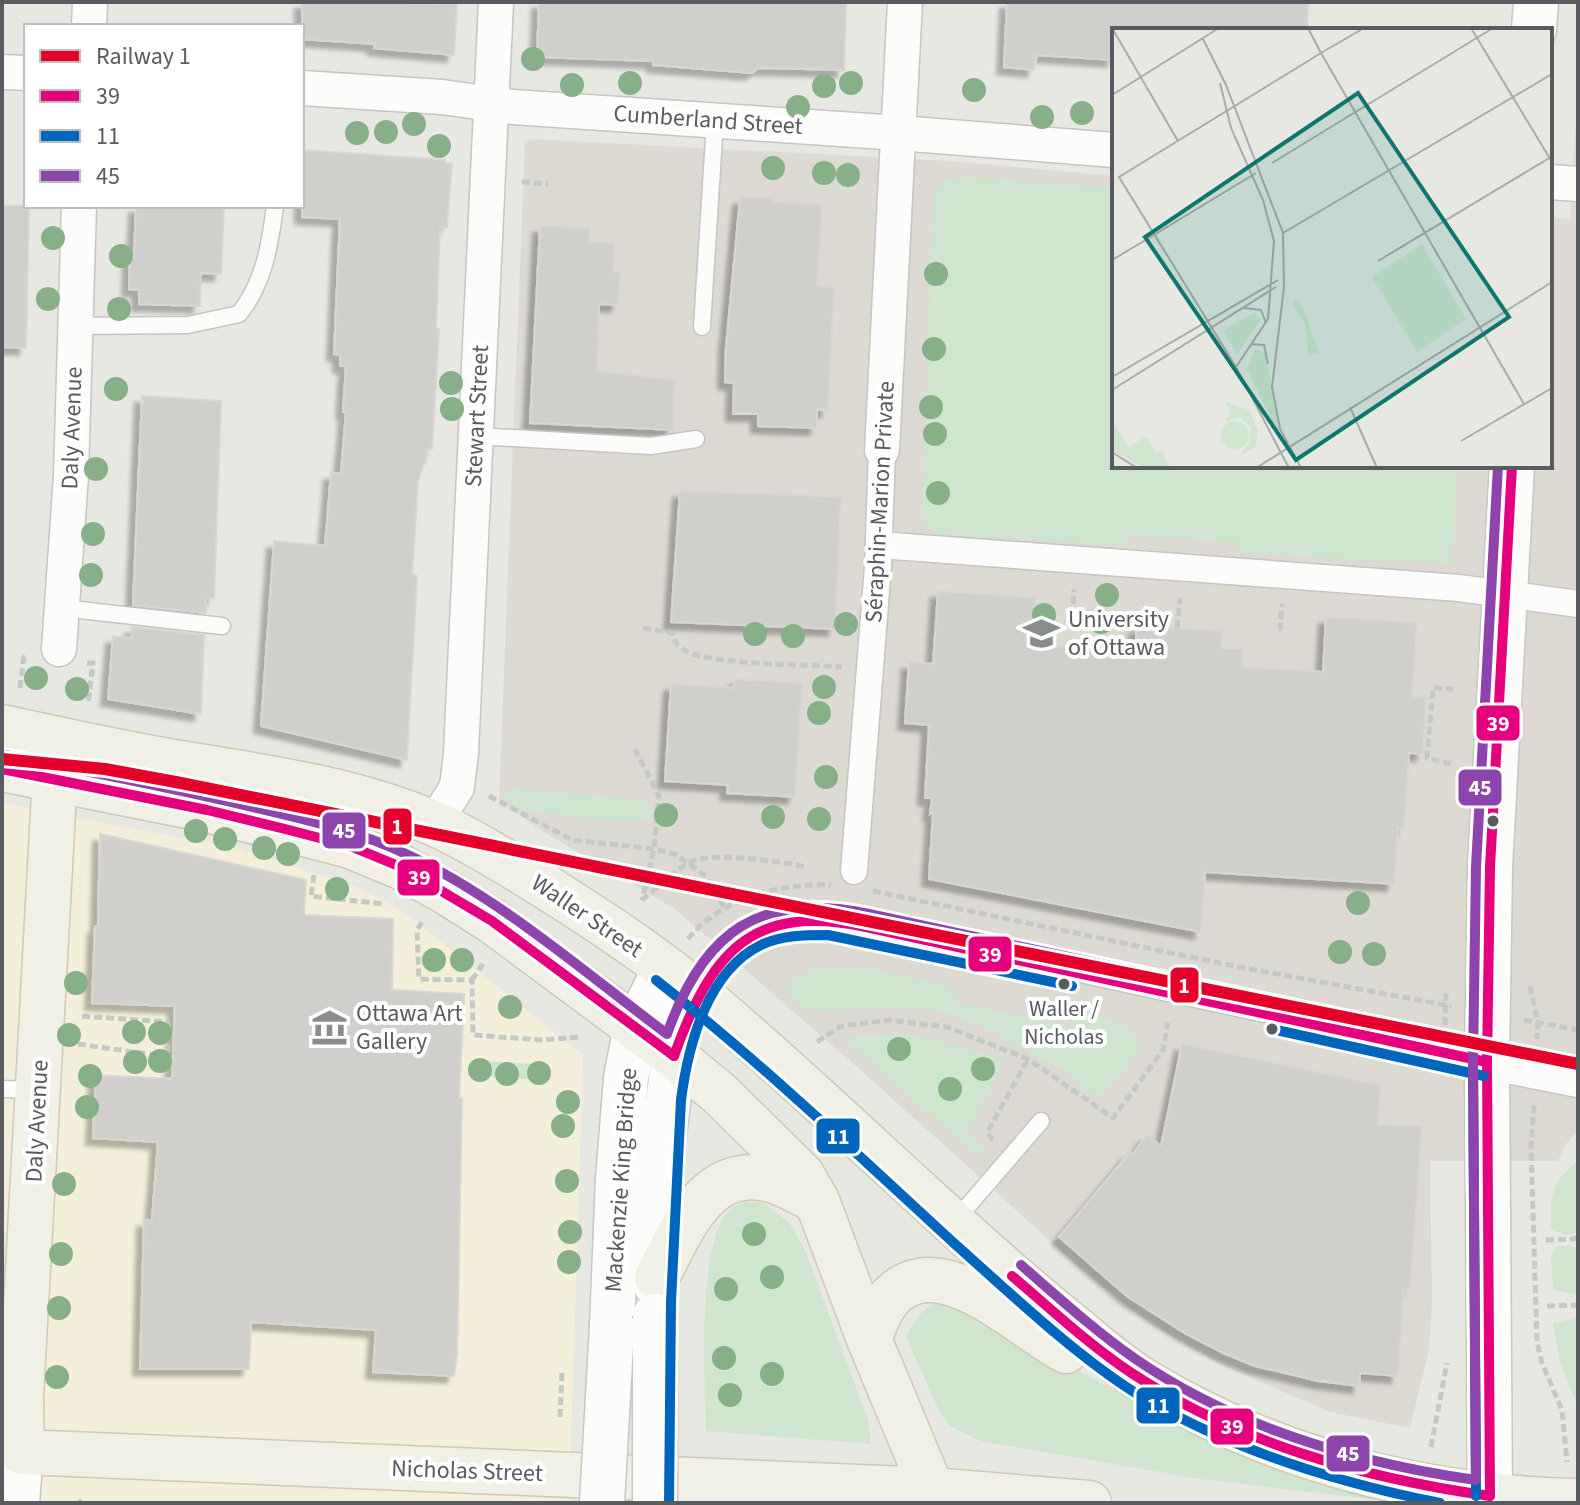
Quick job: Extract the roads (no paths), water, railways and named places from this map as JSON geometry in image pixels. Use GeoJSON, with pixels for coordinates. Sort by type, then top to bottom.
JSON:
{"type":"FeatureCollection","features":[{"type":"Feature","properties":{"kind":"main road"},"geometry":{"type":"LineString","coordinates":[[1534,28],[1536,2]]}},
{"type":"Feature","properties":{"kind":"main road"},"geometry":{"type":"LineString","coordinates":[[1490,1500],[1487,1062],[1491,825],[1512,468]]}},
{"type":"Feature","properties":{"kind":"main road","name":"Waller Street"},"geometry":{"type":"LineString","coordinates":[[2,727],[56,760],[207,810],[350,846],[401,867],[492,921],[674,1056]]}},
{"type":"Feature","properties":{"kind":"main road","name":"Waller Street"},"geometry":{"type":"LineString","coordinates":[[2,769],[56,760],[355,796],[434,824],[522,872],[682,981]]}},
{"type":"Feature","properties":{"kind":"main road","name":"Daly Avenue"},"geometry":{"type":"LineString","coordinates":[[12,1453],[21,1396],[21,1089],[43,1017],[56,760]]}},
{"type":"Feature","properties":{"kind":"main road"},"geometry":{"type":"LineString","coordinates":[[682,981],[1051,1309],[1146,1382],[1218,1420],[1294,1451],[1410,1485],[1490,1500],[1578,1501]]}},
{"type":"Feature","properties":{"kind":"main road","name":"Mackenzie King Bridge"},"geometry":{"type":"LineString","coordinates":[[602,1503],[626,1078],[636,1027],[682,981]]}},
{"type":"Feature","properties":{"kind":"main road","name":"Mackenzie King Bridge"},"geometry":{"type":"LineString","coordinates":[[655,1503],[656,1297],[664,1135],[674,1056],[674,1012],[682,981]]}},
{"type":"Feature","properties":{"kind":"main road"},"geometry":{"type":"LineString","coordinates":[[674,1056],[720,1094],[802,1175],[817,1201],[869,1339],[932,1490]]}},
{"type":"Feature","properties":{"kind":"main road"},"geometry":{"type":"LineString","coordinates":[[656,1297],[695,1206],[717,1187],[736,1179],[766,1179],[817,1201]]}},
{"type":"Feature","properties":{"kind":"main road"},"geometry":{"type":"LineString","coordinates":[[869,1339],[889,1299],[916,1281],[936,1280],[955,1283],[978,1295],[1048,1342],[1096,1367],[1146,1382]]}},
{"type":"Feature","properties":{"kind":"main road","name":"Nicholas Street"},"geometry":{"type":"LineString","coordinates":[[12,1453],[740,1493],[834,1495],[932,1490],[1089,1503]]}},
{"type":"Feature","properties":{"kind":"street"},"geometry":{"type":"LineString","coordinates":[[89,24],[90,2]]}},
{"type":"Feature","properties":{"kind":"street","name":"Stewart Street"},"geometry":{"type":"LineString","coordinates":[[434,824],[457,787],[461,753],[496,2]]}},
{"type":"Feature","properties":{"kind":"street","name":"Séraphin-Marion Private"},"geometry":{"type":"LineString","coordinates":[[854,871],[879,545],[905,2]]}},
{"type":"Feature","properties":{"kind":"street"},"geometry":{"type":"LineString","coordinates":[[2,72],[24,73]]}},
{"type":"Feature","properties":{"kind":"street","name":"Cumberland Street"},"geometry":{"type":"LineString","coordinates":[[304,88],[464,99],[491,105],[1112,150]]}},
{"type":"Feature","properties":{"kind":"street"},"geometry":{"type":"LineString","coordinates":[[1552,182],[1578,184]]}},
{"type":"Feature","properties":{"kind":"street","name":"Daly Avenue"},"geometry":{"type":"LineString","coordinates":[[59,649],[71,475],[79,208]]}},
{"type":"Feature","properties":{"kind":"street"},"geometry":{"type":"LineString","coordinates":[[879,545],[1448,587],[1578,604]]}},
{"type":"Feature","properties":{"kind":"street"},"geometry":{"type":"LineString","coordinates":[[1487,1062],[1578,1080]]}},
{"type":"Feature","properties":{"kind":"street","name":"Daly Avenue"},"geometry":{"type":"LineString","coordinates":[[12,1453],[18,1503]]}},
{"type":"Feature","properties":{"kind":"lane"},"geometry":{"type":"LineString","coordinates":[[702,327],[715,121]]}},
{"type":"Feature","properties":{"kind":"lane"},"geometry":{"type":"LineString","coordinates":[[75,326],[188,325],[239,314],[249,302],[262,275],[275,208]]}},
{"type":"Feature","properties":{"kind":"lane"},"geometry":{"type":"LineString","coordinates":[[476,436],[651,446],[696,439]]}},
{"type":"Feature","properties":{"kind":"lane"},"geometry":{"type":"LineString","coordinates":[[62,608],[222,626]]}},
{"type":"Feature","properties":{"kind":"lane"},"geometry":{"type":"LineString","coordinates":[[682,981],[721,960],[752,935],[791,922],[828,921],[1487,1062]]}},
{"type":"Feature","properties":{"kind":"lane"},"geometry":{"type":"LineString","coordinates":[[953,1224],[1041,1121]]}},
{"type":"Feature","properties":{"kind":"rail line","name":"1"},"geometry":{"type":"LineString","coordinates":[[2,759],[105,769],[181,783],[1578,1064]]}},
{"type":"Feature","properties":{"kind":"place","name":"University of Ottawa"},"geometry":{"type":"Point","coordinates":[1042,633]}},
{"type":"Feature","properties":{"kind":"place","name":"Waller / Nicholas"},"geometry":{"type":"Point","coordinates":[1064,984]}},
{"type":"Feature","properties":{"kind":"place","name":"Ottawa Art Gallery"},"geometry":{"type":"Point","coordinates":[330,1027]}}]}
